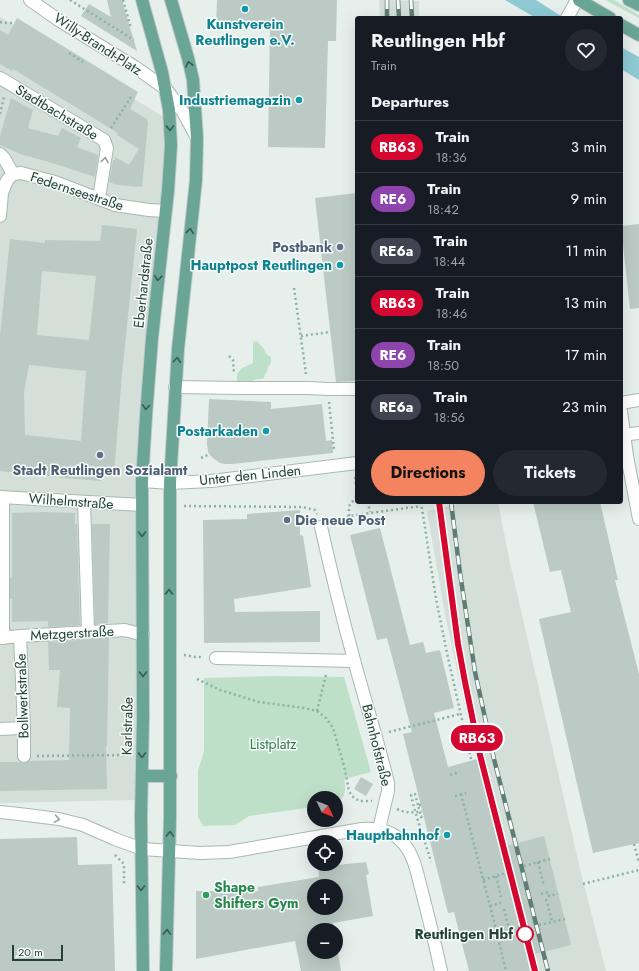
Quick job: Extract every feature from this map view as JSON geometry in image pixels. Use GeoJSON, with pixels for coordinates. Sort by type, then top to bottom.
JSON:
{"type":"FeatureCollection","features":[{"type":"Feature","properties":{"kind":"main road","name":"Eberhardstraße"},"geometry":{"type":"LineString","coordinates":[[142,0],[166,89],[170,110],[171,145],[170,172],[152,338],[142,481]]}},
{"type":"Feature","properties":{"kind":"main road","name":"Eberhardstraße"},"geometry":{"type":"LineString","coordinates":[[170,483],[178,340],[196,180],[197,138],[193,80],[171,0]]}},
{"type":"Feature","properties":{"kind":"main road"},"geometry":{"type":"LineString","coordinates":[[578,0],[606,16]]}},
{"type":"Feature","properties":{"kind":"main road"},"geometry":{"type":"LineString","coordinates":[[629,0],[639,6]]}},
{"type":"Feature","properties":{"kind":"main road"},"geometry":{"type":"LineString","coordinates":[[623,26],[639,35]]}},
{"type":"Feature","properties":{"kind":"main road","name":"Karlstraße"},"geometry":{"type":"LineString","coordinates":[[142,481],[142,971]]}},
{"type":"Feature","properties":{"kind":"main road"},"geometry":{"type":"LineString","coordinates":[[166,971],[170,851],[170,483]]}},
{"type":"Feature","properties":{"kind":"main road"},"geometry":{"type":"LineString","coordinates":[[142,776],[170,776]]}},
{"type":"Feature","properties":{"kind":"street","name":"Willy-Brandt-Platz"},"geometry":{"type":"LineString","coordinates":[[30,0],[135,67],[166,89]]}},
{"type":"Feature","properties":{"kind":"street"},"geometry":{"type":"LineString","coordinates":[[568,15],[578,0]]}},
{"type":"Feature","properties":{"kind":"street","name":"Stadtbachstraße"},"geometry":{"type":"LineString","coordinates":[[0,78],[104,140],[107,148],[98,198]]}},
{"type":"Feature","properties":{"kind":"street","name":"Eberhardstraße"},"geometry":{"type":"LineString","coordinates":[[166,89],[183,112],[197,138]]}},
{"type":"Feature","properties":{"kind":"street","name":"Federnseestraße"},"geometry":{"type":"LineString","coordinates":[[0,154],[13,174]]}},
{"type":"Feature","properties":{"kind":"street","name":"Federnseestraße"},"geometry":{"type":"LineString","coordinates":[[0,216],[2,193],[5,185],[13,174],[21,173],[44,179],[115,205],[166,212]]}},
{"type":"Feature","properties":{"kind":"street"},"geometry":{"type":"LineString","coordinates":[[175,387],[355,389]]}},
{"type":"Feature","properties":{"kind":"street"},"geometry":{"type":"LineString","coordinates":[[623,403],[639,400]]}},
{"type":"Feature","properties":{"kind":"street"},"geometry":{"type":"LineString","coordinates":[[623,435],[639,433]]}},
{"type":"Feature","properties":{"kind":"street"},"geometry":{"type":"LineString","coordinates":[[623,440],[639,519]]}},
{"type":"Feature","properties":{"kind":"street","name":"Unter den Linden"},"geometry":{"type":"LineString","coordinates":[[142,481],[170,483],[211,480],[355,463]]}},
{"type":"Feature","properties":{"kind":"street","name":"Wilhelmstraße"},"geometry":{"type":"LineString","coordinates":[[2,497],[142,506]]}},
{"type":"Feature","properties":{"kind":"street","name":"Bollwerkstraße"},"geometry":{"type":"LineString","coordinates":[[2,497],[2,638]]}},
{"type":"Feature","properties":{"kind":"street"},"geometry":{"type":"LineString","coordinates":[[84,502],[88,632]]}},
{"type":"Feature","properties":{"kind":"street","name":"Bahnhofstraße"},"geometry":{"type":"LineString","coordinates":[[321,527],[354,661],[376,735],[388,783],[388,791],[379,829]]}},
{"type":"Feature","properties":{"kind":"street","name":"Metzgerstraße"},"geometry":{"type":"LineString","coordinates":[[2,638],[125,630],[143,635]]}},
{"type":"Feature","properties":{"kind":"street","name":"Bollwerkstraße"},"geometry":{"type":"LineString","coordinates":[[20,636],[24,756]]}},
{"type":"Feature","properties":{"kind":"street"},"geometry":{"type":"LineString","coordinates":[[216,658],[354,661]]}},
{"type":"Feature","properties":{"kind":"street"},"geometry":{"type":"LineString","coordinates":[[0,729],[24,728]]}},
{"type":"Feature","properties":{"kind":"street"},"geometry":{"type":"LineString","coordinates":[[0,812],[59,819],[83,825],[142,849],[206,853],[229,852],[362,829],[379,829],[387,831],[402,842],[412,857],[425,903],[441,971]]}},
{"type":"Feature","properties":{"kind":"path"},"geometry":{"type":"LineString","coordinates":[[70,0],[134,40]]}},
{"type":"Feature","properties":{"kind":"path"},"geometry":{"type":"LineString","coordinates":[[124,0],[131,28]]}},
{"type":"Feature","properties":{"kind":"path"},"geometry":{"type":"LineString","coordinates":[[0,22],[15,23]]}},
{"type":"Feature","properties":{"kind":"path"},"geometry":{"type":"LineString","coordinates":[[69,53],[83,62]]}},
{"type":"Feature","properties":{"kind":"path"},"geometry":{"type":"LineString","coordinates":[[104,140],[131,96]]}},
{"type":"Feature","properties":{"kind":"path"},"geometry":{"type":"LineString","coordinates":[[294,288],[308,388]]}},
{"type":"Feature","properties":{"kind":"path"},"geometry":{"type":"LineString","coordinates":[[301,336],[330,332]]}},
{"type":"Feature","properties":{"kind":"path"},"geometry":{"type":"LineString","coordinates":[[328,389],[333,450]]}},
{"type":"Feature","properties":{"kind":"path"},"geometry":{"type":"LineString","coordinates":[[201,458],[210,454]]}},
{"type":"Feature","properties":{"kind":"path"},"geometry":{"type":"LineString","coordinates":[[349,516],[349,506],[355,498]]}},
{"type":"Feature","properties":{"kind":"path"},"geometry":{"type":"LineString","coordinates":[[368,504],[370,512]]}},
{"type":"Feature","properties":{"kind":"path"},"geometry":{"type":"LineString","coordinates":[[170,506],[303,506],[315,510],[319,517],[321,527],[340,523],[349,516],[421,504],[436,600],[471,759]]}},
{"type":"Feature","properties":{"kind":"path"},"geometry":{"type":"LineString","coordinates":[[317,711],[326,677],[328,660]]}},
{"type":"Feature","properties":{"kind":"path"},"geometry":{"type":"LineString","coordinates":[[196,679],[220,690],[259,702],[317,711],[326,718],[333,728],[342,755],[349,791],[352,796],[359,801]]}},
{"type":"Feature","properties":{"kind":"path"},"geometry":{"type":"LineString","coordinates":[[400,729],[460,714]]}},
{"type":"Feature","properties":{"kind":"path"},"geometry":{"type":"LineString","coordinates":[[24,756],[142,755]]}},
{"type":"Feature","properties":{"kind":"path"},"geometry":{"type":"LineString","coordinates":[[450,775],[460,772]]}},
{"type":"Feature","properties":{"kind":"path"},"geometry":{"type":"LineString","coordinates":[[455,796],[466,793]]}},
{"type":"Feature","properties":{"kind":"path"},"geometry":{"type":"LineString","coordinates":[[415,812],[410,795],[415,794],[421,811],[421,817],[424,816]]}},
{"type":"Feature","properties":{"kind":"path"},"geometry":{"type":"LineString","coordinates":[[461,794],[506,971]]}},
{"type":"Feature","properties":{"kind":"path"},"geometry":{"type":"LineString","coordinates":[[385,803],[404,812],[421,811]]}},
{"type":"Feature","properties":{"kind":"path"},"geometry":{"type":"LineString","coordinates":[[634,844],[638,852],[639,863]]}},
{"type":"Feature","properties":{"kind":"path"},"geometry":{"type":"LineString","coordinates":[[114,855],[124,864],[124,885]]}},
{"type":"Feature","properties":{"kind":"path"},"geometry":{"type":"LineString","coordinates":[[524,866],[550,859]]}},
{"type":"Feature","properties":{"kind":"path"},"geometry":{"type":"LineString","coordinates":[[538,862],[544,886]]}},
{"type":"Feature","properties":{"kind":"path"},"geometry":{"type":"LineString","coordinates":[[583,884],[639,870]]}},
{"type":"Feature","properties":{"kind":"path"},"geometry":{"type":"LineString","coordinates":[[483,880],[506,873]]}},
{"type":"Feature","properties":{"kind":"path"},"geometry":{"type":"LineString","coordinates":[[496,876],[501,897]]}},
{"type":"Feature","properties":{"kind":"path"},"geometry":{"type":"LineString","coordinates":[[541,894],[548,892],[549,896],[558,894]]}},
{"type":"Feature","properties":{"kind":"path"},"geometry":{"type":"LineString","coordinates":[[546,899],[552,922]]}},
{"type":"Feature","properties":{"kind":"path"},"geometry":{"type":"LineString","coordinates":[[490,906],[501,903]]}},
{"type":"Feature","properties":{"kind":"path"},"geometry":{"type":"LineString","coordinates":[[504,909],[510,930]]}},
{"type":"Feature","properties":{"kind":"path"},"geometry":{"type":"LineString","coordinates":[[539,925],[565,918]]}},
{"type":"Feature","properties":{"kind":"path"},"geometry":{"type":"LineString","coordinates":[[497,933],[520,927]]}},
{"type":"Feature","properties":{"kind":"shaded area"},"geometry":{"type":"Polygon","coordinates":[[[379,0],[419,1],[419,16],[380,16],[379,0]]]}},
{"type":"Feature","properties":{"kind":"shaded area"},"geometry":{"type":"Polygon","coordinates":[[[0,17],[167,119],[168,155],[140,439],[135,800],[0,803],[0,17]]]}},
{"type":"Feature","properties":{"kind":"shaded area"},"geometry":{"type":"Polygon","coordinates":[[[459,504],[498,504],[509,558],[581,873],[606,971],[531,971],[476,758],[445,614],[427,511],[459,504]]]}},
{"type":"Feature","properties":{"kind":"green space"},"geometry":{"type":"Polygon","coordinates":[[[605,0],[614,0],[639,15],[639,18],[605,0]]]}},
{"type":"Feature","properties":{"kind":"green space"},"geometry":{"type":"Polygon","coordinates":[[[257,341],[264,349],[266,354],[271,357],[271,363],[264,378],[252,381],[237,381],[237,374],[242,368],[253,363],[253,342],[257,341]]]}},
{"type":"Feature","properties":{"kind":"green space","name":"Listplatz"},"geometry":{"type":"Polygon","coordinates":[[[274,676],[344,677],[371,772],[344,779],[345,787],[343,796],[343,791],[307,791],[307,808],[249,816],[235,825],[203,826],[198,817],[198,771],[204,751],[204,678],[274,676]]]}},
{"type":"Feature","properties":{"kind":"water"},"geometry":{"type":"Polygon","coordinates":[[[505,0],[536,0],[561,16],[533,16],[505,0]]]}},
{"type":"Feature","properties":{"kind":"water"},"geometry":{"type":"Polygon","coordinates":[[[623,48],[639,57],[639,80],[623,70],[623,48]]]}},
{"type":"Feature","properties":{"kind":"building"},"geometry":{"type":"Polygon","coordinates":[[[107,0],[122,0],[137,51],[81,16],[89,4],[111,17],[107,0]]]}},
{"type":"Feature","properties":{"kind":"building"},"geometry":{"type":"Polygon","coordinates":[[[217,0],[337,0],[336,41],[328,41],[325,148],[268,147],[270,26],[216,26],[217,0]]]}},
{"type":"Feature","properties":{"kind":"building"},"geometry":{"type":"Polygon","coordinates":[[[17,18],[138,92],[130,109],[147,119],[148,123],[142,187],[117,185],[109,182],[113,160],[115,160],[115,157],[129,165],[139,149],[117,135],[118,133],[13,69],[12,71],[0,64],[0,30],[8,35],[17,18]]]}},
{"type":"Feature","properties":{"kind":"building"},"geometry":{"type":"Polygon","coordinates":[[[11,98],[33,110],[28,128],[58,136],[62,128],[81,138],[77,147],[98,155],[95,177],[20,154],[0,145],[0,136],[11,98]]]}},
{"type":"Feature","properties":{"kind":"building","name":"Hauptpost Reutlingen"},"geometry":{"type":"Polygon","coordinates":[[[355,193],[355,381],[336,382],[315,198],[355,193]]]}},
{"type":"Feature","properties":{"kind":"building"},"geometry":{"type":"Polygon","coordinates":[[[639,224],[639,308],[630,309],[623,244],[623,226],[639,224]]]}},
{"type":"Feature","properties":{"kind":"building"},"geometry":{"type":"Polygon","coordinates":[[[102,225],[137,229],[122,374],[114,474],[102,472],[101,481],[0,471],[0,336],[10,239],[45,243],[45,240],[100,241],[102,225]],[[42,271],[37,335],[89,340],[96,276],[42,271]],[[29,365],[24,392],[25,435],[81,441],[86,371],[29,365]]]}},
{"type":"Feature","properties":{"kind":"building","name":"Postarkaden"},"geometry":{"type":"Polygon","coordinates":[[[209,399],[271,402],[271,409],[322,404],[326,441],[332,440],[333,453],[232,464],[220,463],[208,452],[209,399]]]}},
{"type":"Feature","properties":{"kind":"building"},"geometry":{"type":"Polygon","coordinates":[[[533,504],[600,504],[618,580],[615,580],[639,674],[639,843],[593,853],[539,619],[571,612],[561,570],[550,572],[533,504]]]}},
{"type":"Feature","properties":{"kind":"building"},"geometry":{"type":"Polygon","coordinates":[[[300,510],[300,535],[303,536],[311,587],[234,599],[235,612],[320,611],[320,642],[204,643],[203,520],[247,519],[247,514],[300,510]]]}},
{"type":"Feature","properties":{"kind":"building"},"geometry":{"type":"Polygon","coordinates":[[[12,513],[75,513],[75,524],[77,524],[80,625],[48,627],[48,621],[12,622],[10,578],[12,578],[12,513]]]}},
{"type":"Feature","properties":{"kind":"building"},"geometry":{"type":"Polygon","coordinates":[[[92,524],[110,524],[108,623],[95,624],[92,524]]]}},
{"type":"Feature","properties":{"kind":"building"},"geometry":{"type":"Polygon","coordinates":[[[380,528],[410,645],[423,642],[426,653],[440,650],[454,708],[434,713],[448,767],[477,759],[499,848],[544,836],[571,945],[527,956],[530,971],[469,971],[454,912],[448,913],[403,734],[412,732],[387,638],[377,640],[350,535],[380,528]]]}},
{"type":"Feature","properties":{"kind":"building"},"geometry":{"type":"Polygon","coordinates":[[[109,638],[106,746],[107,789],[0,791],[0,762],[24,763],[29,761],[69,760],[70,708],[57,707],[60,670],[49,670],[48,642],[109,638]]]}},
{"type":"Feature","properties":{"kind":"building"},"geometry":{"type":"Polygon","coordinates":[[[361,777],[373,784],[366,796],[354,789],[361,777]]]}},
{"type":"Feature","properties":{"kind":"building"},"geometry":{"type":"Polygon","coordinates":[[[77,837],[78,865],[112,864],[115,971],[0,971],[0,839],[77,837]]]}},
{"type":"Feature","properties":{"kind":"building"},"geometry":{"type":"Polygon","coordinates":[[[366,862],[369,874],[366,875],[373,916],[333,923],[307,923],[307,959],[339,959],[341,971],[301,971],[295,941],[196,959],[196,891],[258,891],[258,887],[319,877],[318,871],[343,871],[343,864],[366,862]]]}},
{"type":"Feature","properties":{"kind":"railway"},"geometry":{"type":"LineString","coordinates":[[387,0],[387,16]]}},
{"type":"Feature","properties":{"kind":"railway"},"geometry":{"type":"LineString","coordinates":[[398,0],[399,16]]}},
{"type":"Feature","properties":{"kind":"railway"},"geometry":{"type":"LineString","coordinates":[[411,0],[412,16]]}},
{"type":"Feature","properties":{"kind":"railway"},"geometry":{"type":"LineString","coordinates":[[439,504],[458,644],[465,682],[480,755],[535,971]]}},
{"type":"Feature","properties":{"kind":"railway"},"geometry":{"type":"LineString","coordinates":[[451,504],[475,672],[494,759],[548,971]]}},
{"type":"Feature","properties":{"kind":"train","name":"RB63"},"geometry":{"type":"LineString","coordinates":[[439,504],[448,576],[465,682],[480,755],[535,971]]}},
{"type":"Feature","properties":{"kind":"place","name":"Kunstverein Reutlingen e.V."},"geometry":{"type":"Point","coordinates":[245,9]}},
{"type":"Feature","properties":{"kind":"place","name":"Industriemagazin"},"geometry":{"type":"Point","coordinates":[299,100]}},
{"type":"Feature","properties":{"kind":"place","name":"Postbank"},"geometry":{"type":"Point","coordinates":[340,247]}},
{"type":"Feature","properties":{"kind":"place","name":"Hauptpost Reutlingen"},"geometry":{"type":"Point","coordinates":[340,265]}},
{"type":"Feature","properties":{"kind":"place","name":"Postarkaden"},"geometry":{"type":"Point","coordinates":[266,431]}},
{"type":"Feature","properties":{"kind":"place","name":"Stadt Reutlingen Sozialamt"},"geometry":{"type":"Point","coordinates":[100,455]}},
{"type":"Feature","properties":{"kind":"place","name":"Die neue Post"},"geometry":{"type":"Point","coordinates":[287,520]}},
{"type":"Feature","properties":{"kind":"place","name":"Hauptbahnhof"},"geometry":{"type":"Point","coordinates":[447,835]}},
{"type":"Feature","properties":{"kind":"place","name":"Shape Shifters Gym"},"geometry":{"type":"Point","coordinates":[206,895]}},
{"type":"Feature","properties":{"kind":"place","name":"Reutlingen Hbf"},"geometry":{"type":"Point","coordinates":[525,934]}}]}
